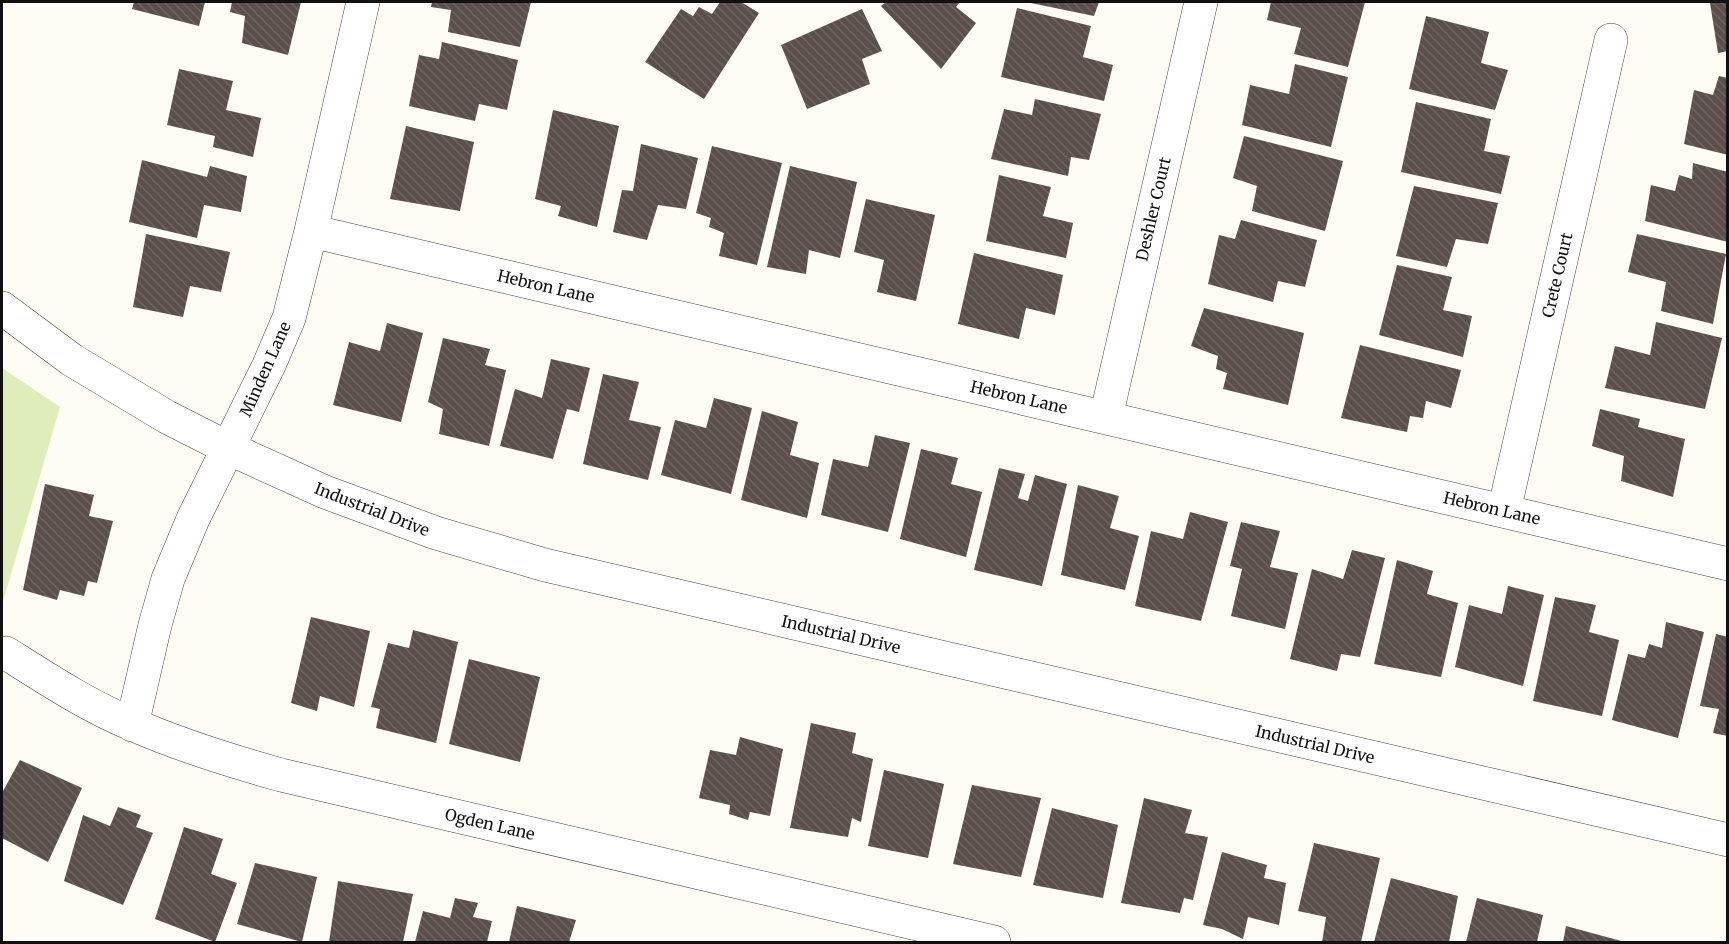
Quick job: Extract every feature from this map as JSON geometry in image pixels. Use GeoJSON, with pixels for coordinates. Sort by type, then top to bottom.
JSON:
{"type":"FeatureCollection","features":[{"type":"Feature","properties":{"kind":"street","name":"Minden Lane"},"geometry":{"type":"LineString","coordinates":[[132,724],[168,579],[193,519],[269,365],[289,318],[363,2]]}},
{"type":"Feature","properties":{"kind":"street","name":"Deshler Court"},"geometry":{"type":"LineString","coordinates":[[1106,417],[1201,2]]}},
{"type":"Feature","properties":{"kind":"street","name":"Crete Court"},"geometry":{"type":"LineString","coordinates":[[1504,511],[1611,40]]}},
{"type":"Feature","properties":{"kind":"street","name":"Hebron Lane"},"geometry":{"type":"LineString","coordinates":[[311,231],[1728,564]]}},
{"type":"Feature","properties":{"kind":"street","name":"Industrial Drive"},"geometry":{"type":"LineString","coordinates":[[2,308],[72,360],[167,417],[228,448],[325,492],[436,534],[545,565],[1728,840]]}},
{"type":"Feature","properties":{"kind":"street","name":"Ogden Lane"},"geometry":{"type":"LineString","coordinates":[[6,653],[73,695],[132,724],[213,756],[282,775],[993,942]]}},
{"type":"Feature","properties":{"kind":"green space"},"geometry":{"type":"Polygon","coordinates":[[[2,368],[60,407],[2,605],[2,368]]]}},
{"type":"Feature","properties":{"kind":"building"},"geometry":{"type":"Polygon","coordinates":[[[134,2],[205,2],[199,26],[132,9],[134,2]]]}},
{"type":"Feature","properties":{"kind":"building"},"geometry":{"type":"Polygon","coordinates":[[[232,2],[301,2],[288,55],[242,43],[245,16],[230,12],[232,2]]]}},
{"type":"Feature","properties":{"kind":"building"},"geometry":{"type":"Polygon","coordinates":[[[432,2],[531,2],[520,47],[448,32],[451,10],[431,7],[432,2]]]}},
{"type":"Feature","properties":{"kind":"building"},"geometry":{"type":"Polygon","coordinates":[[[720,2],[741,2],[759,13],[704,99],[645,62],[681,9],[693,16],[699,7],[712,14],[720,2]]]}},
{"type":"Feature","properties":{"kind":"building"},"geometry":{"type":"Polygon","coordinates":[[[886,2],[960,2],[956,7],[976,23],[941,69],[881,6],[886,2]]]}},
{"type":"Feature","properties":{"kind":"building"},"geometry":{"type":"Polygon","coordinates":[[[1026,2],[1099,2],[1094,16],[1026,2]]]}},
{"type":"Feature","properties":{"kind":"building"},"geometry":{"type":"Polygon","coordinates":[[[1271,2],[1365,2],[1348,67],[1294,54],[1301,28],[1267,20],[1271,2]]]}},
{"type":"Feature","properties":{"kind":"building"},"geometry":{"type":"Polygon","coordinates":[[[1728,2],[1728,51],[1718,53],[1710,3],[1728,2]]]}},
{"type":"Feature","properties":{"kind":"building"},"geometry":{"type":"Polygon","coordinates":[[[1017,8],[1091,26],[1083,57],[1113,65],[1104,101],[1001,77],[1017,8]]]}},
{"type":"Feature","properties":{"kind":"building"},"geometry":{"type":"Polygon","coordinates":[[[862,9],[882,51],[862,59],[870,84],[807,109],[781,45],[862,9]]]}},
{"type":"Feature","properties":{"kind":"building"},"geometry":{"type":"Polygon","coordinates":[[[1426,16],[1489,32],[1481,63],[1508,70],[1495,110],[1409,89],[1426,16]]]}},
{"type":"Feature","properties":{"kind":"building"},"geometry":{"type":"Polygon","coordinates":[[[442,42],[518,60],[507,110],[479,104],[475,121],[409,106],[419,55],[439,59],[442,42]]]}},
{"type":"Feature","properties":{"kind":"building"},"geometry":{"type":"Polygon","coordinates":[[[1295,64],[1348,77],[1331,147],[1242,125],[1250,85],[1289,94],[1295,64]]]}},
{"type":"Feature","properties":{"kind":"building"},"geometry":{"type":"Polygon","coordinates":[[[179,69],[233,81],[226,110],[261,118],[253,157],[213,147],[215,136],[167,125],[179,69]]]}},
{"type":"Feature","properties":{"kind":"building"},"geometry":{"type":"Polygon","coordinates":[[[1719,76],[1728,78],[1728,155],[1684,144],[1694,90],[1713,95],[1719,76]]]}},
{"type":"Feature","properties":{"kind":"building"},"geometry":{"type":"Polygon","coordinates":[[[1035,99],[1101,114],[1089,160],[1071,157],[1068,176],[991,159],[1004,109],[1032,115],[1035,99]]]}},
{"type":"Feature","properties":{"kind":"building"},"geometry":{"type":"Polygon","coordinates":[[[1416,102],[1491,119],[1484,151],[1510,156],[1501,194],[1401,172],[1416,102]]]}},
{"type":"Feature","properties":{"kind":"building"},"geometry":{"type":"Polygon","coordinates":[[[553,110],[619,126],[597,227],[558,216],[561,206],[535,199],[553,110]]]}},
{"type":"Feature","properties":{"kind":"building"},"geometry":{"type":"Polygon","coordinates":[[[406,126],[474,142],[460,211],[390,199],[406,126]]]}},
{"type":"Feature","properties":{"kind":"building"},"geometry":{"type":"Polygon","coordinates":[[[1244,136],[1343,161],[1325,231],[1252,211],[1257,186],[1233,178],[1244,136]]]}},
{"type":"Feature","properties":{"kind":"building"},"geometry":{"type":"Polygon","coordinates":[[[641,144],[698,158],[686,209],[658,205],[647,240],[613,232],[622,190],[633,191],[641,144]]]}},
{"type":"Feature","properties":{"kind":"building"},"geometry":{"type":"Polygon","coordinates":[[[712,146],[782,163],[757,265],[719,256],[724,233],[709,227],[711,218],[696,213],[712,146]]]}},
{"type":"Feature","properties":{"kind":"building"},"geometry":{"type":"Polygon","coordinates":[[[142,160],[207,177],[210,166],[247,176],[241,212],[204,205],[197,238],[129,222],[142,160]]]}},
{"type":"Feature","properties":{"kind":"building"},"geometry":{"type":"Polygon","coordinates":[[[1693,163],[1728,172],[1728,242],[1645,221],[1651,185],[1675,191],[1679,175],[1692,179],[1693,163]]]}},
{"type":"Feature","properties":{"kind":"building"},"geometry":{"type":"Polygon","coordinates":[[[790,166],[857,182],[840,258],[809,250],[806,274],[767,267],[790,166]]]}},
{"type":"Feature","properties":{"kind":"building"},"geometry":{"type":"Polygon","coordinates":[[[999,175],[1051,187],[1043,216],[1073,223],[1066,258],[986,241],[999,175]]]}},
{"type":"Feature","properties":{"kind":"building"},"geometry":{"type":"Polygon","coordinates":[[[1414,186],[1498,203],[1488,244],[1456,239],[1447,267],[1396,256],[1414,186]]]}},
{"type":"Feature","properties":{"kind":"building"},"geometry":{"type":"Polygon","coordinates":[[[866,199],[935,215],[916,301],[877,292],[884,260],[854,252],[866,199]]]}},
{"type":"Feature","properties":{"kind":"building"},"geometry":{"type":"Polygon","coordinates":[[[1241,220],[1317,240],[1305,287],[1278,281],[1273,302],[1208,284],[1219,235],[1235,239],[1241,220]]]}},
{"type":"Feature","properties":{"kind":"building"},"geometry":{"type":"Polygon","coordinates":[[[146,234],[230,252],[221,292],[190,286],[183,317],[133,307],[146,234]]]}},
{"type":"Feature","properties":{"kind":"building"},"geometry":{"type":"Polygon","coordinates":[[[1637,234],[1726,254],[1713,324],[1661,311],[1666,282],[1628,272],[1637,234]]]}},
{"type":"Feature","properties":{"kind":"building"},"geometry":{"type":"Polygon","coordinates":[[[974,253],[1063,275],[1055,315],[1026,308],[1019,339],[958,324],[974,253]]]}},
{"type":"Feature","properties":{"kind":"building"},"geometry":{"type":"Polygon","coordinates":[[[1397,265],[1452,277],[1443,310],[1472,316],[1463,357],[1379,335],[1397,265]]]}},
{"type":"Feature","properties":{"kind":"building"},"geometry":{"type":"Polygon","coordinates":[[[1204,308],[1304,333],[1288,405],[1223,389],[1227,373],[1216,369],[1218,356],[1191,346],[1204,308]]]}},
{"type":"Feature","properties":{"kind":"building"},"geometry":{"type":"Polygon","coordinates":[[[1656,322],[1722,338],[1705,409],[1605,388],[1615,346],[1650,355],[1656,322]]]}},
{"type":"Feature","properties":{"kind":"building"},"geometry":{"type":"Polygon","coordinates":[[[387,323],[423,333],[401,422],[333,405],[349,342],[380,351],[387,323]]]}},
{"type":"Feature","properties":{"kind":"building"},"geometry":{"type":"Polygon","coordinates":[[[443,338],[490,349],[485,365],[506,370],[489,446],[439,434],[443,409],[428,402],[443,338]]]}},
{"type":"Feature","properties":{"kind":"building"},"geometry":{"type":"Polygon","coordinates":[[[1360,345],[1461,370],[1451,408],[1426,401],[1423,418],[1410,416],[1407,432],[1341,418],[1360,345]]]}},
{"type":"Feature","properties":{"kind":"building"},"geometry":{"type":"Polygon","coordinates":[[[551,359],[590,368],[579,412],[567,409],[553,459],[500,446],[515,389],[542,398],[551,359]]]}},
{"type":"Feature","properties":{"kind":"building"},"geometry":{"type":"Polygon","coordinates":[[[603,374],[639,382],[629,420],[661,427],[648,480],[583,464],[603,374]]]}},
{"type":"Feature","properties":{"kind":"building"},"geometry":{"type":"Polygon","coordinates":[[[714,398],[752,408],[731,494],[661,475],[675,420],[706,428],[714,398]]]}},
{"type":"Feature","properties":{"kind":"building"},"geometry":{"type":"Polygon","coordinates":[[[1600,409],[1640,419],[1638,427],[1685,439],[1673,497],[1621,481],[1624,456],[1592,446],[1600,409]]]}},
{"type":"Feature","properties":{"kind":"building"},"geometry":{"type":"Polygon","coordinates":[[[762,411],[798,422],[790,455],[819,463],[807,518],[741,500],[762,411]]]}},
{"type":"Feature","properties":{"kind":"building"},"geometry":{"type":"Polygon","coordinates":[[[875,435],[910,443],[888,532],[821,515],[833,459],[868,467],[875,435]]]}},
{"type":"Feature","properties":{"kind":"building"},"geometry":{"type":"Polygon","coordinates":[[[921,449],[958,458],[951,484],[982,492],[966,557],[900,539],[921,449]]]}},
{"type":"Feature","properties":{"kind":"building"},"geometry":{"type":"Polygon","coordinates":[[[999,468],[1025,474],[1018,498],[1028,501],[1035,475],[1067,484],[1042,586],[974,570],[999,468]]]}},
{"type":"Feature","properties":{"kind":"building"},"geometry":{"type":"Polygon","coordinates":[[[45,484],[94,495],[89,516],[113,521],[97,583],[88,581],[84,596],[60,590],[57,600],[23,590],[45,484]]]}},
{"type":"Feature","properties":{"kind":"building"},"geometry":{"type":"Polygon","coordinates":[[[1078,485],[1119,496],[1110,528],[1139,536],[1125,590],[1061,575],[1078,485]]]}},
{"type":"Feature","properties":{"kind":"building"},"geometry":{"type":"Polygon","coordinates":[[[1190,512],[1228,522],[1201,621],[1135,606],[1151,531],[1183,539],[1190,512]]]}},
{"type":"Feature","properties":{"kind":"building"},"geometry":{"type":"Polygon","coordinates":[[[1241,522],[1280,531],[1270,567],[1298,573],[1285,629],[1231,616],[1242,569],[1230,566],[1241,522]]]}},
{"type":"Feature","properties":{"kind":"building"},"geometry":{"type":"Polygon","coordinates":[[[1352,550],[1385,558],[1360,657],[1341,654],[1337,671],[1290,659],[1312,569],[1343,579],[1352,550]]]}},
{"type":"Feature","properties":{"kind":"building"},"geometry":{"type":"Polygon","coordinates":[[[1397,560],[1433,571],[1427,594],[1458,603],[1441,677],[1374,664],[1397,560]]]}},
{"type":"Feature","properties":{"kind":"building"},"geometry":{"type":"Polygon","coordinates":[[[1508,586],[1544,595],[1523,686],[1455,667],[1469,605],[1502,614],[1508,586]]]}},
{"type":"Feature","properties":{"kind":"building"},"geometry":{"type":"Polygon","coordinates":[[[1555,597],[1596,605],[1589,632],[1619,640],[1602,716],[1533,701],[1555,597]]]}},
{"type":"Feature","properties":{"kind":"building"},"geometry":{"type":"Polygon","coordinates":[[[311,617],[370,631],[354,707],[320,696],[317,711],[291,703],[311,617]]]}},
{"type":"Feature","properties":{"kind":"building"},"geometry":{"type":"Polygon","coordinates":[[[1666,622],[1704,632],[1678,738],[1612,720],[1628,654],[1645,658],[1649,644],[1662,648],[1666,622]]]}},
{"type":"Feature","properties":{"kind":"building"},"geometry":{"type":"Polygon","coordinates":[[[413,630],[458,642],[436,743],[376,728],[380,709],[371,707],[388,643],[409,648],[413,630]]]}},
{"type":"Feature","properties":{"kind":"building"},"geometry":{"type":"Polygon","coordinates":[[[1716,634],[1728,637],[1728,736],[1713,733],[1719,709],[1700,706],[1716,634]]]}},
{"type":"Feature","properties":{"kind":"building"},"geometry":{"type":"Polygon","coordinates":[[[469,659],[540,677],[520,762],[449,744],[469,659]]]}},
{"type":"Feature","properties":{"kind":"building"},"geometry":{"type":"Polygon","coordinates":[[[811,723],[856,733],[852,753],[873,759],[861,822],[852,818],[848,837],[790,828],[811,723]]]}},
{"type":"Feature","properties":{"kind":"building"},"geometry":{"type":"Polygon","coordinates":[[[740,737],[783,749],[770,816],[750,812],[748,820],[729,814],[730,805],[699,798],[710,750],[736,755],[740,737]]]}},
{"type":"Feature","properties":{"kind":"building"},"geometry":{"type":"Polygon","coordinates":[[[20,760],[82,788],[48,862],[2,838],[2,793],[20,760]]]}},
{"type":"Feature","properties":{"kind":"building"},"geometry":{"type":"Polygon","coordinates":[[[884,770],[944,784],[928,858],[868,846],[884,770]]]}},
{"type":"Feature","properties":{"kind":"building"},"geometry":{"type":"Polygon","coordinates":[[[972,785],[1041,798],[1021,877],[953,864],[972,785]]]}},
{"type":"Feature","properties":{"kind":"building"},"geometry":{"type":"Polygon","coordinates":[[[1144,798],[1192,810],[1185,833],[1208,837],[1193,900],[1184,898],[1180,913],[1121,903],[1144,798]]]}},
{"type":"Feature","properties":{"kind":"building"},"geometry":{"type":"Polygon","coordinates":[[[118,807],[141,815],[136,827],[153,833],[123,905],[64,881],[83,815],[110,826],[118,807]]]}},
{"type":"Feature","properties":{"kind":"building"},"geometry":{"type":"Polygon","coordinates":[[[1052,808],[1118,825],[1103,898],[1033,885],[1052,808]]]}},
{"type":"Feature","properties":{"kind":"building"},"geometry":{"type":"Polygon","coordinates":[[[184,827],[223,839],[211,874],[237,883],[215,942],[155,919],[184,827]]]}},
{"type":"Feature","properties":{"kind":"building"},"geometry":{"type":"Polygon","coordinates":[[[1314,843],[1380,858],[1361,942],[1322,942],[1326,917],[1298,911],[1314,843]]]}},
{"type":"Feature","properties":{"kind":"building"},"geometry":{"type":"Polygon","coordinates":[[[1222,852],[1267,865],[1264,878],[1286,883],[1279,925],[1248,917],[1243,939],[1222,929],[1203,925],[1222,852]]]}},
{"type":"Feature","properties":{"kind":"building"},"geometry":{"type":"Polygon","coordinates":[[[255,863],[317,877],[302,942],[237,924],[255,863]]]}},
{"type":"Feature","properties":{"kind":"building"},"geometry":{"type":"Polygon","coordinates":[[[1391,878],[1458,896],[1449,942],[1374,942],[1391,878]]]}},
{"type":"Feature","properties":{"kind":"building"},"geometry":{"type":"Polygon","coordinates":[[[338,881],[413,894],[403,942],[329,942],[338,881]]]}},
{"type":"Feature","properties":{"kind":"building"},"geometry":{"type":"Polygon","coordinates":[[[455,898],[478,903],[473,917],[492,921],[487,942],[415,942],[423,911],[450,918],[455,898]]]}},
{"type":"Feature","properties":{"kind":"building"},"geometry":{"type":"Polygon","coordinates":[[[1477,898],[1543,915],[1537,942],[1466,942],[1477,898]]]}},
{"type":"Feature","properties":{"kind":"building"},"geometry":{"type":"Polygon","coordinates":[[[517,906],[576,920],[569,942],[509,942],[517,906]]]}},
{"type":"Feature","properties":{"kind":"building"},"geometry":{"type":"Polygon","coordinates":[[[1566,926],[1625,942],[1563,942],[1566,926]]]}}]}
